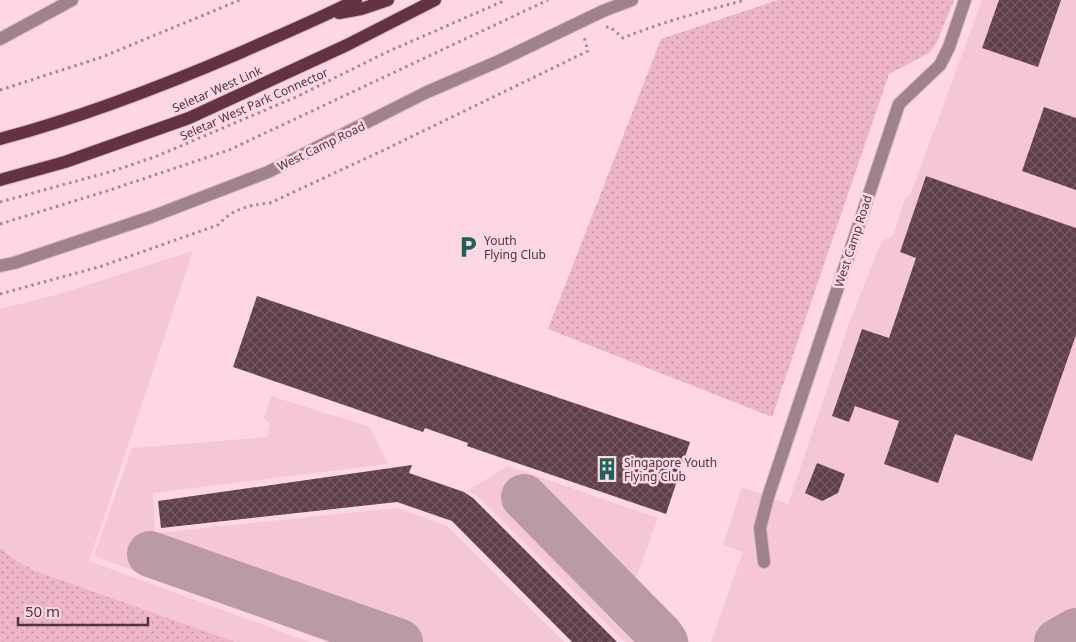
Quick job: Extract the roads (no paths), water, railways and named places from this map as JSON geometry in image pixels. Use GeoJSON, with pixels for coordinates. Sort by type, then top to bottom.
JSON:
{"type":"FeatureCollection","features":[{"type":"Feature","properties":{"kind":"main road","name":"Seletar West Link"},"geometry":{"type":"LineString","coordinates":[[0,139],[53,125],[158,87],[324,16],[356,0]]}},
{"type":"Feature","properties":{"kind":"main road"},"geometry":{"type":"LineString","coordinates":[[324,16],[361,9],[388,0]]}},
{"type":"Feature","properties":{"kind":"main road","name":"Seletar West Link"},"geometry":{"type":"LineString","coordinates":[[0,180],[65,162],[189,118],[347,45],[435,0]]}},
{"type":"Feature","properties":{"kind":"street"},"geometry":{"type":"LineString","coordinates":[[0,39],[72,0]]}},
{"type":"Feature","properties":{"kind":"street","name":"West Camp Road"},"geometry":{"type":"LineString","coordinates":[[0,266],[151,217],[268,172],[427,92],[499,61],[603,11],[632,0]]}},
{"type":"Feature","properties":{"kind":"street","name":"West Camp Road"},"geometry":{"type":"LineString","coordinates":[[764,562],[760,528],[768,497],[899,104],[940,65],[949,47],[965,0]]}},
{"type":"Feature","properties":{"kind":"place","name":"Youth Flying Club"},"geometry":{"type":"Point","coordinates":[468,247]}},
{"type":"Feature","properties":{"kind":"place","name":"Singapore Youth Flying Club"},"geometry":{"type":"Point","coordinates":[607,469]}}]}
